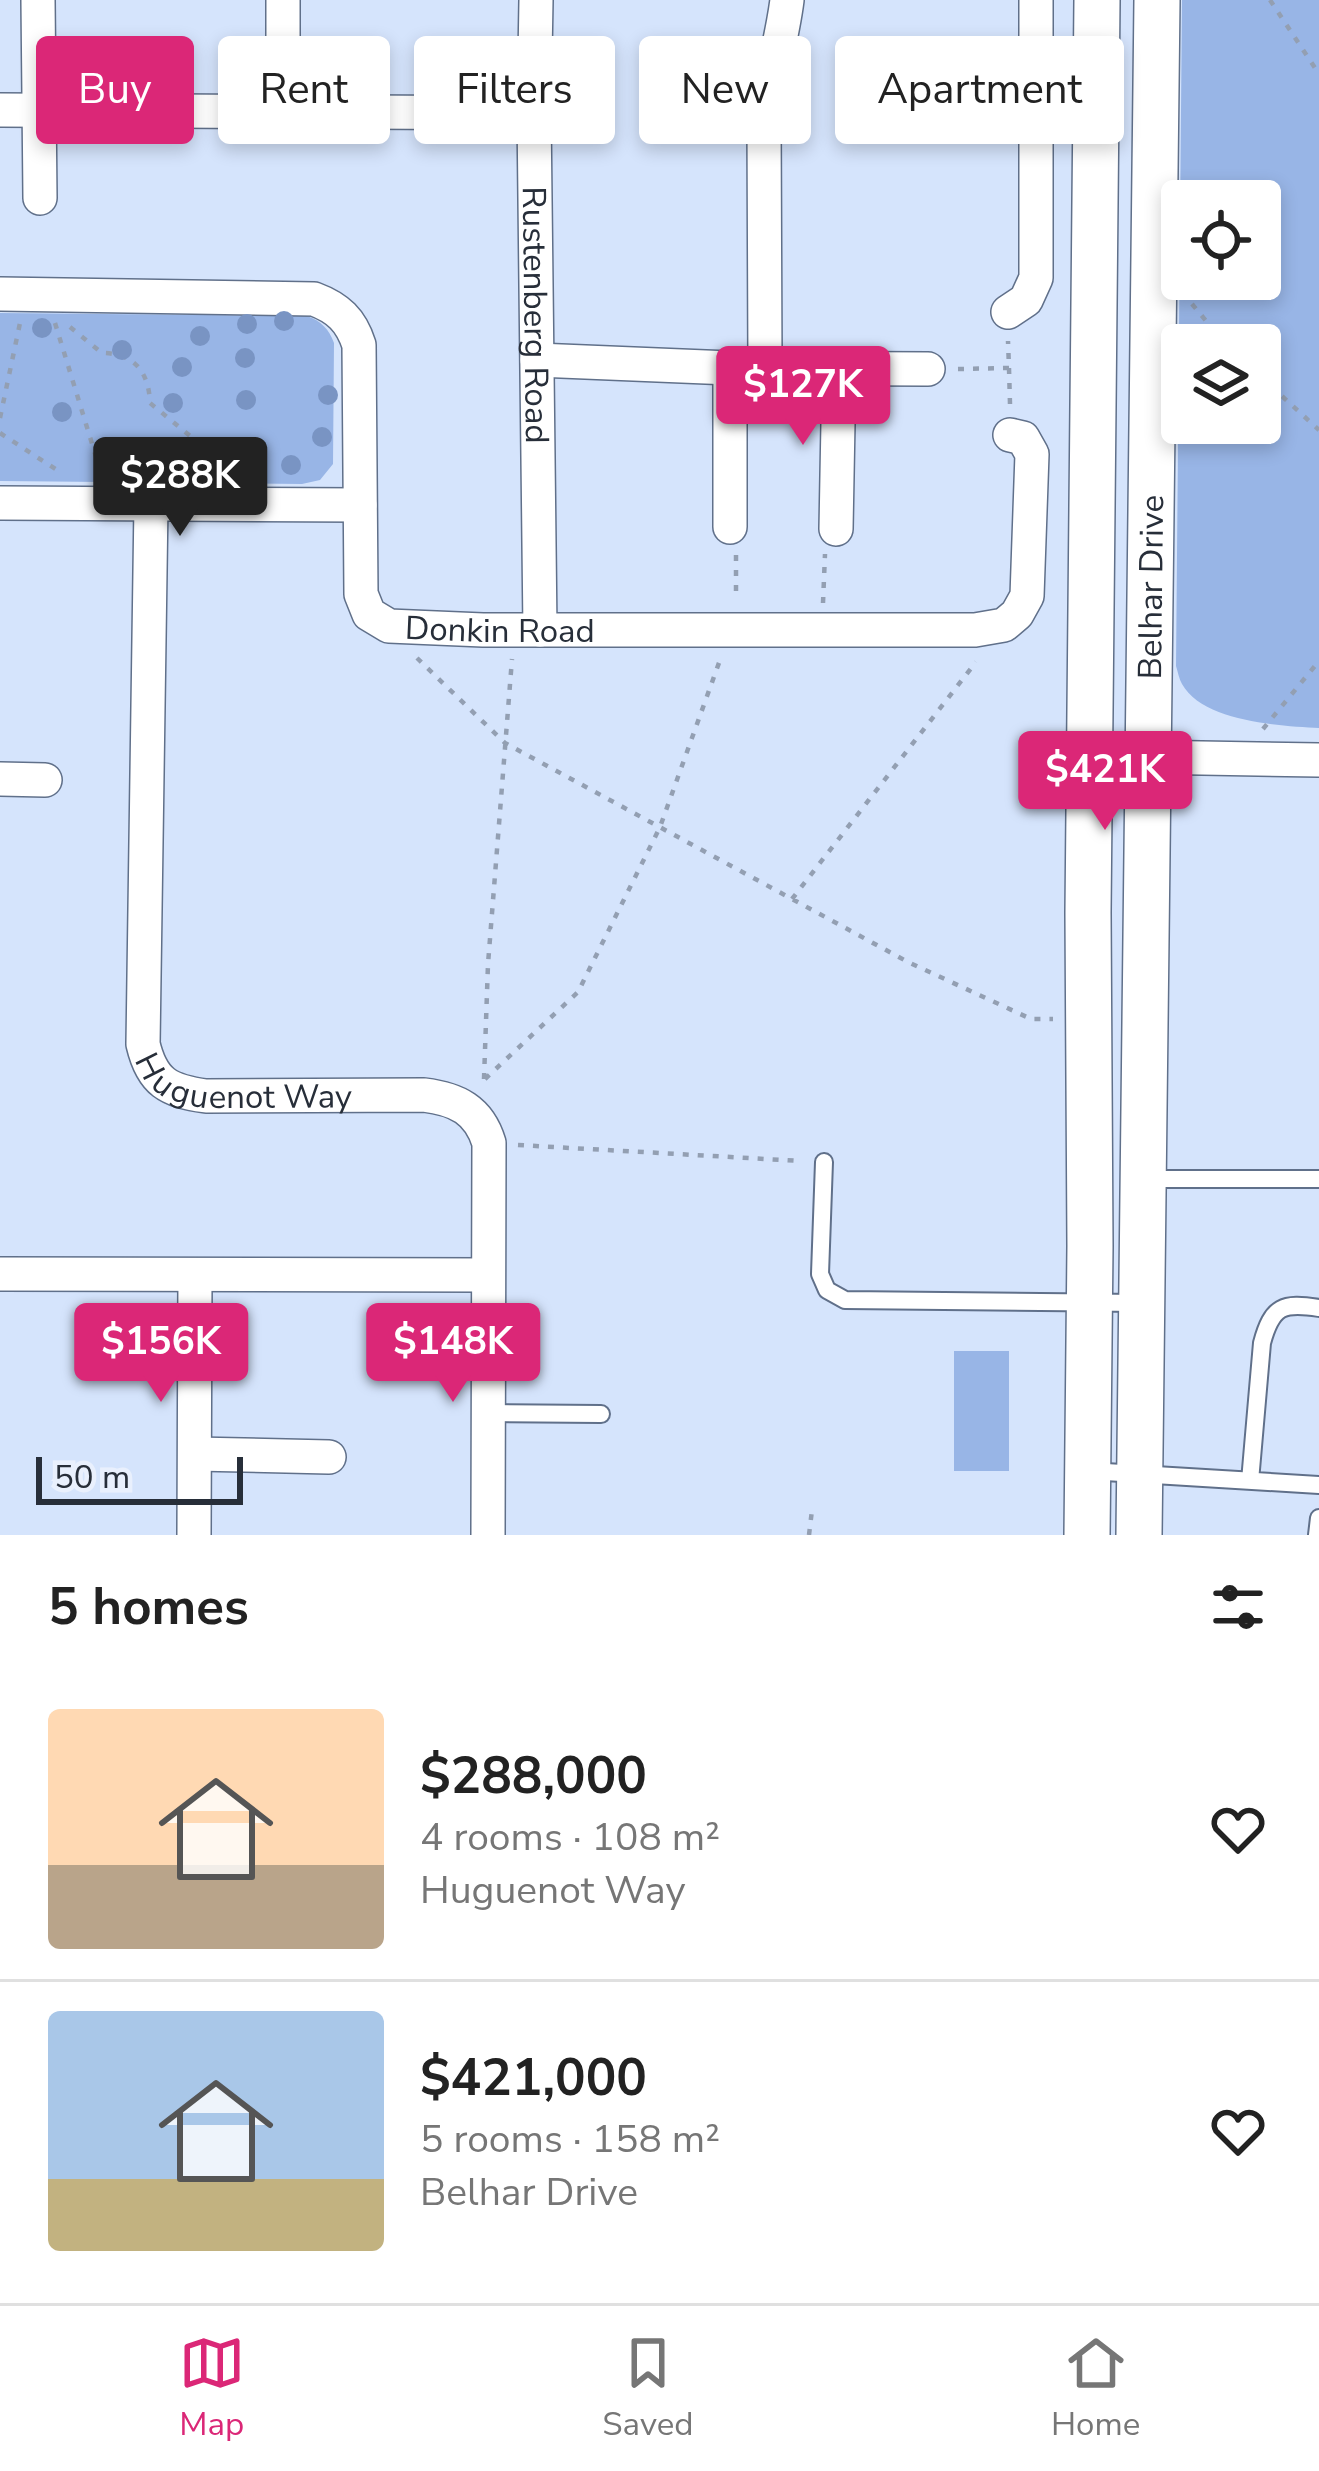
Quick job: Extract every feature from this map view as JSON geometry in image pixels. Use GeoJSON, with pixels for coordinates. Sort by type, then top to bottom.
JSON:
{"type":"FeatureCollection","features":[{"type":"Feature","properties":{"kind":"main road","name":"Belhar Drive"},"geometry":{"type":"LineString","coordinates":[[1087,1535],[1097,0]]}},
{"type":"Feature","properties":{"kind":"main road","name":"Belhar Drive"},"geometry":{"type":"LineString","coordinates":[[1138,1535],[1157,0]]}},
{"type":"Feature","properties":{"kind":"street"},"geometry":{"type":"LineString","coordinates":[[38,0],[38,36]]}},
{"type":"Feature","properties":{"kind":"street"},"geometry":{"type":"LineString","coordinates":[[283,0],[283,36]]}},
{"type":"Feature","properties":{"kind":"street","name":"Rustenberg Road"},"geometry":{"type":"LineString","coordinates":[[535,36],[536,0]]}},
{"type":"Feature","properties":{"kind":"street"},"geometry":{"type":"LineString","coordinates":[[765,366],[764,119],[788,0]]}},
{"type":"Feature","properties":{"kind":"street"},"geometry":{"type":"LineString","coordinates":[[1008,312],[1026,300],[1036,278],[1036,0]]}},
{"type":"Feature","properties":{"kind":"street"},"geometry":{"type":"LineString","coordinates":[[0,110],[36,110]]}},
{"type":"Feature","properties":{"kind":"street"},"geometry":{"type":"LineString","coordinates":[[39,144],[40,198]]}},
{"type":"Feature","properties":{"kind":"street","name":"Rustenberg Road"},"geometry":{"type":"LineString","coordinates":[[527,630],[537,360],[534,144]]}},
{"type":"Feature","properties":{"kind":"street","name":"Donkin Road"},"geometry":{"type":"LineString","coordinates":[[12,294],[314,299],[337,309],[354,328],[359,345],[361,594],[365,610],[381,623],[527,630],[824,631],[975,630],[1004,625]]}},
{"type":"Feature","properties":{"kind":"street"},"geometry":{"type":"LineString","coordinates":[[537,360],[928,369]]}},
{"type":"Feature","properties":{"kind":"street"},"geometry":{"type":"LineString","coordinates":[[730,368],[730,526]]}},
{"type":"Feature","properties":{"kind":"street"},"geometry":{"type":"LineString","coordinates":[[836,529],[838,369]]}},
{"type":"Feature","properties":{"kind":"street"},"geometry":{"type":"LineString","coordinates":[[1004,625],[1021,610],[1029,588],[1032,454],[1024,438],[1010,435]]}},
{"type":"Feature","properties":{"kind":"street"},"geometry":{"type":"LineString","coordinates":[[0,503],[82,494],[151,504],[360,505]]}},
{"type":"Feature","properties":{"kind":"street","name":"Huguenot Way"},"geometry":{"type":"LineString","coordinates":[[151,504],[143,1044],[147,1061],[168,1087],[194,1095],[424,1095],[446,1098],[470,1110]]}},
{"type":"Feature","properties":{"kind":"street"},"geometry":{"type":"LineString","coordinates":[[1089,756],[1319,760]]}},
{"type":"Feature","properties":{"kind":"street"},"geometry":{"type":"LineString","coordinates":[[0,778],[45,780]]}},
{"type":"Feature","properties":{"kind":"street"},"geometry":{"type":"LineString","coordinates":[[470,1110],[489,1143],[488,1535]]}},
{"type":"Feature","properties":{"kind":"street"},"geometry":{"type":"LineString","coordinates":[[0,1274],[488,1276]]}},
{"type":"Feature","properties":{"kind":"street"},"geometry":{"type":"LineString","coordinates":[[194,1535],[195,1274]]}},
{"type":"Feature","properties":{"kind":"street"},"geometry":{"type":"LineString","coordinates":[[195,1454],[329,1457]]}},
{"type":"Feature","properties":{"kind":"lane"},"geometry":{"type":"LineString","coordinates":[[824,1162],[820,1274],[827,1290],[845,1300],[1141,1303]]}},
{"type":"Feature","properties":{"kind":"lane"},"geometry":{"type":"LineString","coordinates":[[1142,1179],[1319,1178]]}},
{"type":"Feature","properties":{"kind":"lane"},"geometry":{"type":"LineString","coordinates":[[1250,1481],[1262,1342],[1268,1322],[1278,1309],[1319,1308]]}},
{"type":"Feature","properties":{"kind":"lane"},"geometry":{"type":"LineString","coordinates":[[487,1413],[601,1414]]}},
{"type":"Feature","properties":{"kind":"lane"},"geometry":{"type":"LineString","coordinates":[[1088,1472],[1319,1485]]}},
{"type":"Feature","properties":{"kind":"lane"},"geometry":{"type":"LineString","coordinates":[[1317,1535],[1319,1518]]}},
{"type":"Feature","properties":{"kind":"path"},"geometry":{"type":"LineString","coordinates":[[1270,0],[1319,74]]}},
{"type":"Feature","properties":{"kind":"path"},"geometry":{"type":"LineString","coordinates":[[0,418],[12,294]]}},
{"type":"Feature","properties":{"kind":"path"},"geometry":{"type":"LineString","coordinates":[[0,433],[82,494],[103,484],[52,312],[102,353],[134,361],[146,380],[150,404],[250,486],[249,505]]}},
{"type":"Feature","properties":{"kind":"path"},"geometry":{"type":"LineString","coordinates":[[1008,312],[1010,435]]}},
{"type":"Feature","properties":{"kind":"path"},"geometry":{"type":"LineString","coordinates":[[928,369],[1009,368]]}},
{"type":"Feature","properties":{"kind":"path"},"geometry":{"type":"LineString","coordinates":[[1281,395],[1319,430]]}},
{"type":"Feature","properties":{"kind":"path"},"geometry":{"type":"LineString","coordinates":[[484,1079],[578,992],[660,827],[731,630],[736,606],[736,541],[730,526]]}},
{"type":"Feature","properties":{"kind":"path"},"geometry":{"type":"LineString","coordinates":[[824,631],[826,539],[836,529]]}},
{"type":"Feature","properties":{"kind":"path"},"geometry":{"type":"LineString","coordinates":[[381,623],[506,743],[908,962],[1030,1019],[1089,1018]]}},
{"type":"Feature","properties":{"kind":"path"},"geometry":{"type":"LineString","coordinates":[[792,899],[1004,625]]}},
{"type":"Feature","properties":{"kind":"path"},"geometry":{"type":"LineString","coordinates":[[470,1110],[484,1079],[506,743],[527,630]]}},
{"type":"Feature","properties":{"kind":"path"},"geometry":{"type":"LineString","coordinates":[[1244,759],[1319,661]]}},
{"type":"Feature","properties":{"kind":"path"},"geometry":{"type":"LineString","coordinates":[[489,1143],[824,1162]]}},
{"type":"Feature","properties":{"kind":"path"},"geometry":{"type":"LineString","coordinates":[[809,1535],[812,1510]]}},
{"type":"Feature","properties":{"kind":"shaded area"},"geometry":{"type":"Polygon","coordinates":[[[1182,0],[1319,0],[1319,728],[1225,714],[1192,697],[1176,666],[1178,444],[1281,444],[1281,324],[1179,324],[1179,300],[1281,300],[1281,180],[1180,180],[1182,0]]]}},
{"type":"Feature","properties":{"kind":"shaded area"},"geometry":{"type":"Polygon","coordinates":[[[0,313],[312,318],[324,326],[334,343],[333,464],[320,480],[302,484],[0,481],[0,313]]]}},
{"type":"Feature","properties":{"kind":"shaded area"},"geometry":{"type":"Polygon","coordinates":[[[954,1351],[1009,1351],[1009,1471],[954,1471],[954,1351]]]}}]}
